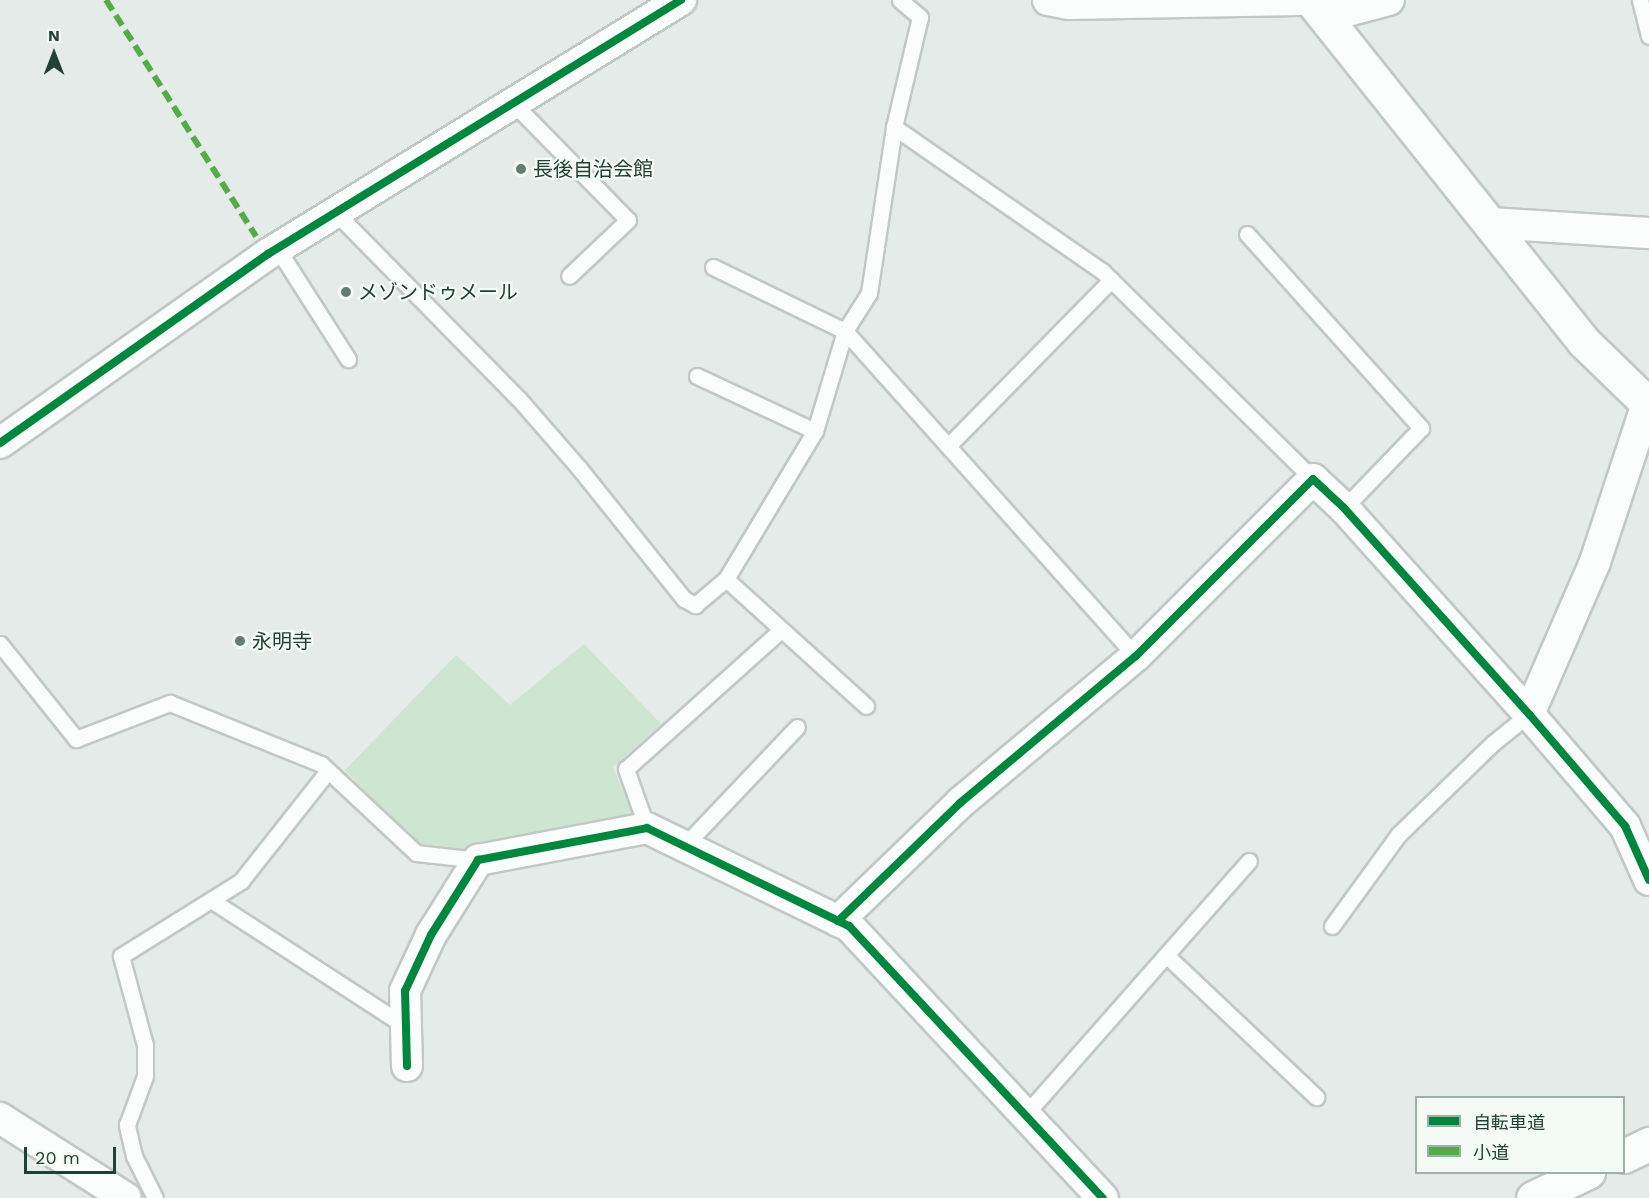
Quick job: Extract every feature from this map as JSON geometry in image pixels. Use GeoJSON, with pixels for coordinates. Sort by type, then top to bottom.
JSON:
{"type":"FeatureCollection","features":[{"type":"Feature","properties":{"kind":"street"},"geometry":{"type":"LineString","coordinates":[[0,443],[277,248],[681,0]]}},
{"type":"Feature","properties":{"kind":"street"},"geometry":{"type":"LineString","coordinates":[[1048,0],[1069,4],[1312,6],[1389,0]]}},
{"type":"Feature","properties":{"kind":"street"},"geometry":{"type":"LineString","coordinates":[[1312,6],[1584,342],[1648,404],[1595,562],[1530,714]]}},
{"type":"Feature","properties":{"kind":"street"},"geometry":{"type":"LineString","coordinates":[[1489,223],[1649,233]]}},
{"type":"Feature","properties":{"kind":"street"},"geometry":{"type":"LineString","coordinates":[[838,921],[960,803],[1136,656],[1313,479],[1344,508],[1530,714],[1625,826],[1649,880]]}},
{"type":"Feature","properties":{"kind":"street"},"geometry":{"type":"LineString","coordinates":[[407,1066],[405,991],[431,935],[478,860],[647,828],[849,926],[1103,1198]]}},
{"type":"Feature","properties":{"kind":"street"},"geometry":{"type":"LineString","coordinates":[[0,1118],[126,1198]]}},
{"type":"Feature","properties":{"kind":"street"},"geometry":{"type":"LineString","coordinates":[[1625,1155],[1649,1144]]}},
{"type":"Feature","properties":{"kind":"street"},"geometry":{"type":"LineString","coordinates":[[1533,1198],[1586,1174]]}},
{"type":"Feature","properties":{"kind":"lane"},"geometry":{"type":"LineString","coordinates":[[335,212],[519,399],[579,468],[684,599],[695,605],[726,579],[815,431],[845,331],[868,293],[894,127],[920,17],[900,0]]}},
{"type":"Feature","properties":{"kind":"lane"},"geometry":{"type":"LineString","coordinates":[[1640,0],[1649,36]]}},
{"type":"Feature","properties":{"kind":"lane"},"geometry":{"type":"LineString","coordinates":[[513,103],[628,220],[569,276]]}},
{"type":"Feature","properties":{"kind":"lane"},"geometry":{"type":"LineString","coordinates":[[894,127],[1102,271],[1313,479]]}},
{"type":"Feature","properties":{"kind":"lane"},"geometry":{"type":"LineString","coordinates":[[1247,234],[1421,428],[1344,508]]}},
{"type":"Feature","properties":{"kind":"lane"},"geometry":{"type":"LineString","coordinates":[[277,248],[348,359]]}},
{"type":"Feature","properties":{"kind":"lane"},"geometry":{"type":"LineString","coordinates":[[713,267],[845,331],[1136,656]]}},
{"type":"Feature","properties":{"kind":"lane"},"geometry":{"type":"LineString","coordinates":[[948,446],[1111,280]]}},
{"type":"Feature","properties":{"kind":"lane"},"geometry":{"type":"LineString","coordinates":[[697,376],[815,431]]}},
{"type":"Feature","properties":{"kind":"lane"},"geometry":{"type":"LineString","coordinates":[[726,579],[780,631],[866,706]]}},
{"type":"Feature","properties":{"kind":"lane"},"geometry":{"type":"LineString","coordinates":[[647,828],[626,769],[780,631]]}},
{"type":"Feature","properties":{"kind":"lane"},"geometry":{"type":"LineString","coordinates":[[0,644],[75,739],[170,703],[321,764],[416,853],[478,860]]}},
{"type":"Feature","properties":{"kind":"lane"},"geometry":{"type":"LineString","coordinates":[[1332,926],[1398,835],[1493,743],[1530,714]]}},
{"type":"Feature","properties":{"kind":"lane"},"geometry":{"type":"LineString","coordinates":[[684,846],[797,727]]}},
{"type":"Feature","properties":{"kind":"lane"},"geometry":{"type":"LineString","coordinates":[[155,1198],[134,1156],[127,1125],[145,1076],[145,1045],[121,956],[241,881],[328,771]]}},
{"type":"Feature","properties":{"kind":"lane"},"geometry":{"type":"LineString","coordinates":[[1024,1116],[1249,861]]}},
{"type":"Feature","properties":{"kind":"lane"},"geometry":{"type":"LineString","coordinates":[[211,900],[405,1026]]}},
{"type":"Feature","properties":{"kind":"lane"},"geometry":{"type":"LineString","coordinates":[[1166,955],[1316,1097]]}},
{"type":"Feature","properties":{"kind":"green space"},"geometry":{"type":"Polygon","coordinates":[[[584,644],[661,724],[613,767],[635,819],[474,852],[418,848],[345,770],[456,655],[510,705],[584,644]]]}},
{"type":"Feature","properties":{"kind":"marked path"},"geometry":{"type":"LineString","coordinates":[[106,0],[256,236]]}},
{"type":"Feature","properties":{"kind":"cycle path"},"geometry":{"type":"LineString","coordinates":[[0,443],[268,254],[681,0]]}},
{"type":"Feature","properties":{"kind":"cycle path"},"geometry":{"type":"LineString","coordinates":[[838,921],[960,803],[1136,656],[1313,479],[1344,508],[1529,714],[1625,826],[1649,880]]}},
{"type":"Feature","properties":{"kind":"cycle path"},"geometry":{"type":"LineString","coordinates":[[407,1066],[405,991],[431,935],[478,860],[647,828],[849,926],[1103,1198]]}},
{"type":"Feature","properties":{"kind":"place","name":"長後自治会館"},"geometry":{"type":"Point","coordinates":[521,169]}},
{"type":"Feature","properties":{"kind":"place","name":"メゾンドゥメール"},"geometry":{"type":"Point","coordinates":[346,292]}},
{"type":"Feature","properties":{"kind":"place","name":"永明寺"},"geometry":{"type":"Point","coordinates":[240,641]}}]}
